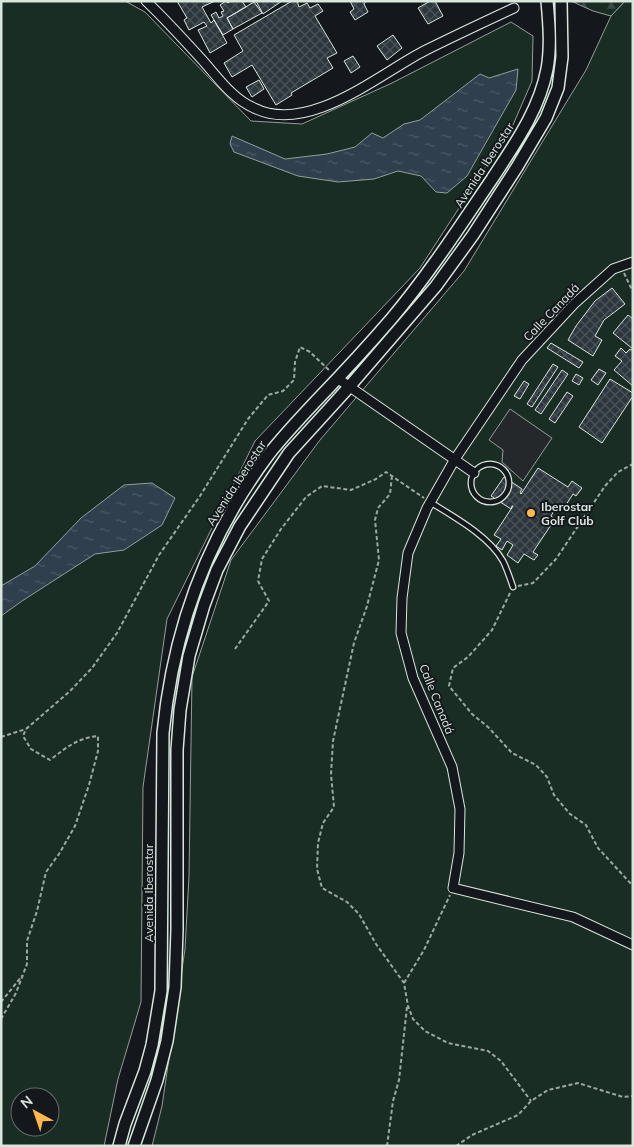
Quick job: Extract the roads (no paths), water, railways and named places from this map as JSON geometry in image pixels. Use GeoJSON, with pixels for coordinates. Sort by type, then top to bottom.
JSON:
{"type":"FeatureCollection","features":[{"type":"Feature","properties":{"kind":"street"},"geometry":{"type":"LineString","coordinates":[[146,1],[168,22],[235,96],[254,109],[280,116],[302,113],[323,106],[381,77],[423,52],[514,8]]}},
{"type":"Feature","properties":{"kind":"street","name":"Avenida Iberostar"},"geometry":{"type":"LineString","coordinates":[[119,1146],[152,1044],[161,991],[163,734],[181,630],[205,563],[227,518],[270,453],[392,317],[424,277],[457,231],[524,129],[536,105],[547,69],[549,55],[547,1]]}},
{"type":"Feature","properties":{"kind":"street"},"geometry":{"type":"LineString","coordinates":[[134,1146],[157,1080],[167,1041],[175,986],[177,930],[177,750],[180,710],[189,656],[217,570],[240,526],[289,453],[436,286],[456,260],[517,167],[546,118],[558,88],[562,56],[561,1]]}},
{"type":"Feature","properties":{"kind":"street","name":"Calle Canadá"},"geometry":{"type":"LineString","coordinates":[[633,262],[613,270],[574,304],[522,360],[455,459],[430,502],[408,553],[402,598],[401,633],[413,678],[452,767],[460,809],[459,853],[453,888],[573,917],[633,945]]}},
{"type":"Feature","properties":{"kind":"street"},"geometry":{"type":"LineString","coordinates":[[337,378],[474,473]]}},
{"type":"Feature","properties":{"kind":"lane"},"geometry":{"type":"LineString","coordinates":[[490,464],[502,468],[509,484],[505,495],[500,500],[488,502],[476,497],[471,485],[474,473],[484,465],[490,464]]}},
{"type":"Feature","properties":{"kind":"lane"},"geometry":{"type":"LineString","coordinates":[[430,502],[464,524],[489,544],[503,561],[513,587]]}},
{"type":"Feature","properties":{"kind":"water"},"geometry":{"type":"Polygon","coordinates":[[[518,69],[516,90],[467,176],[447,193],[436,192],[421,176],[398,171],[374,179],[338,182],[298,176],[234,152],[230,144],[232,136],[285,159],[327,154],[355,147],[372,133],[383,138],[404,124],[420,120],[480,74],[489,78],[518,69]]]}},
{"type":"Feature","properties":{"kind":"water"},"geometry":{"type":"Polygon","coordinates":[[[152,483],[175,498],[162,525],[124,550],[95,554],[1,616],[1,586],[35,566],[81,518],[124,485],[152,483]]]}},
{"type":"Feature","properties":{"kind":"place","name":"Iberostar Golf Club"},"geometry":{"type":"Point","coordinates":[531,513]}}]}
